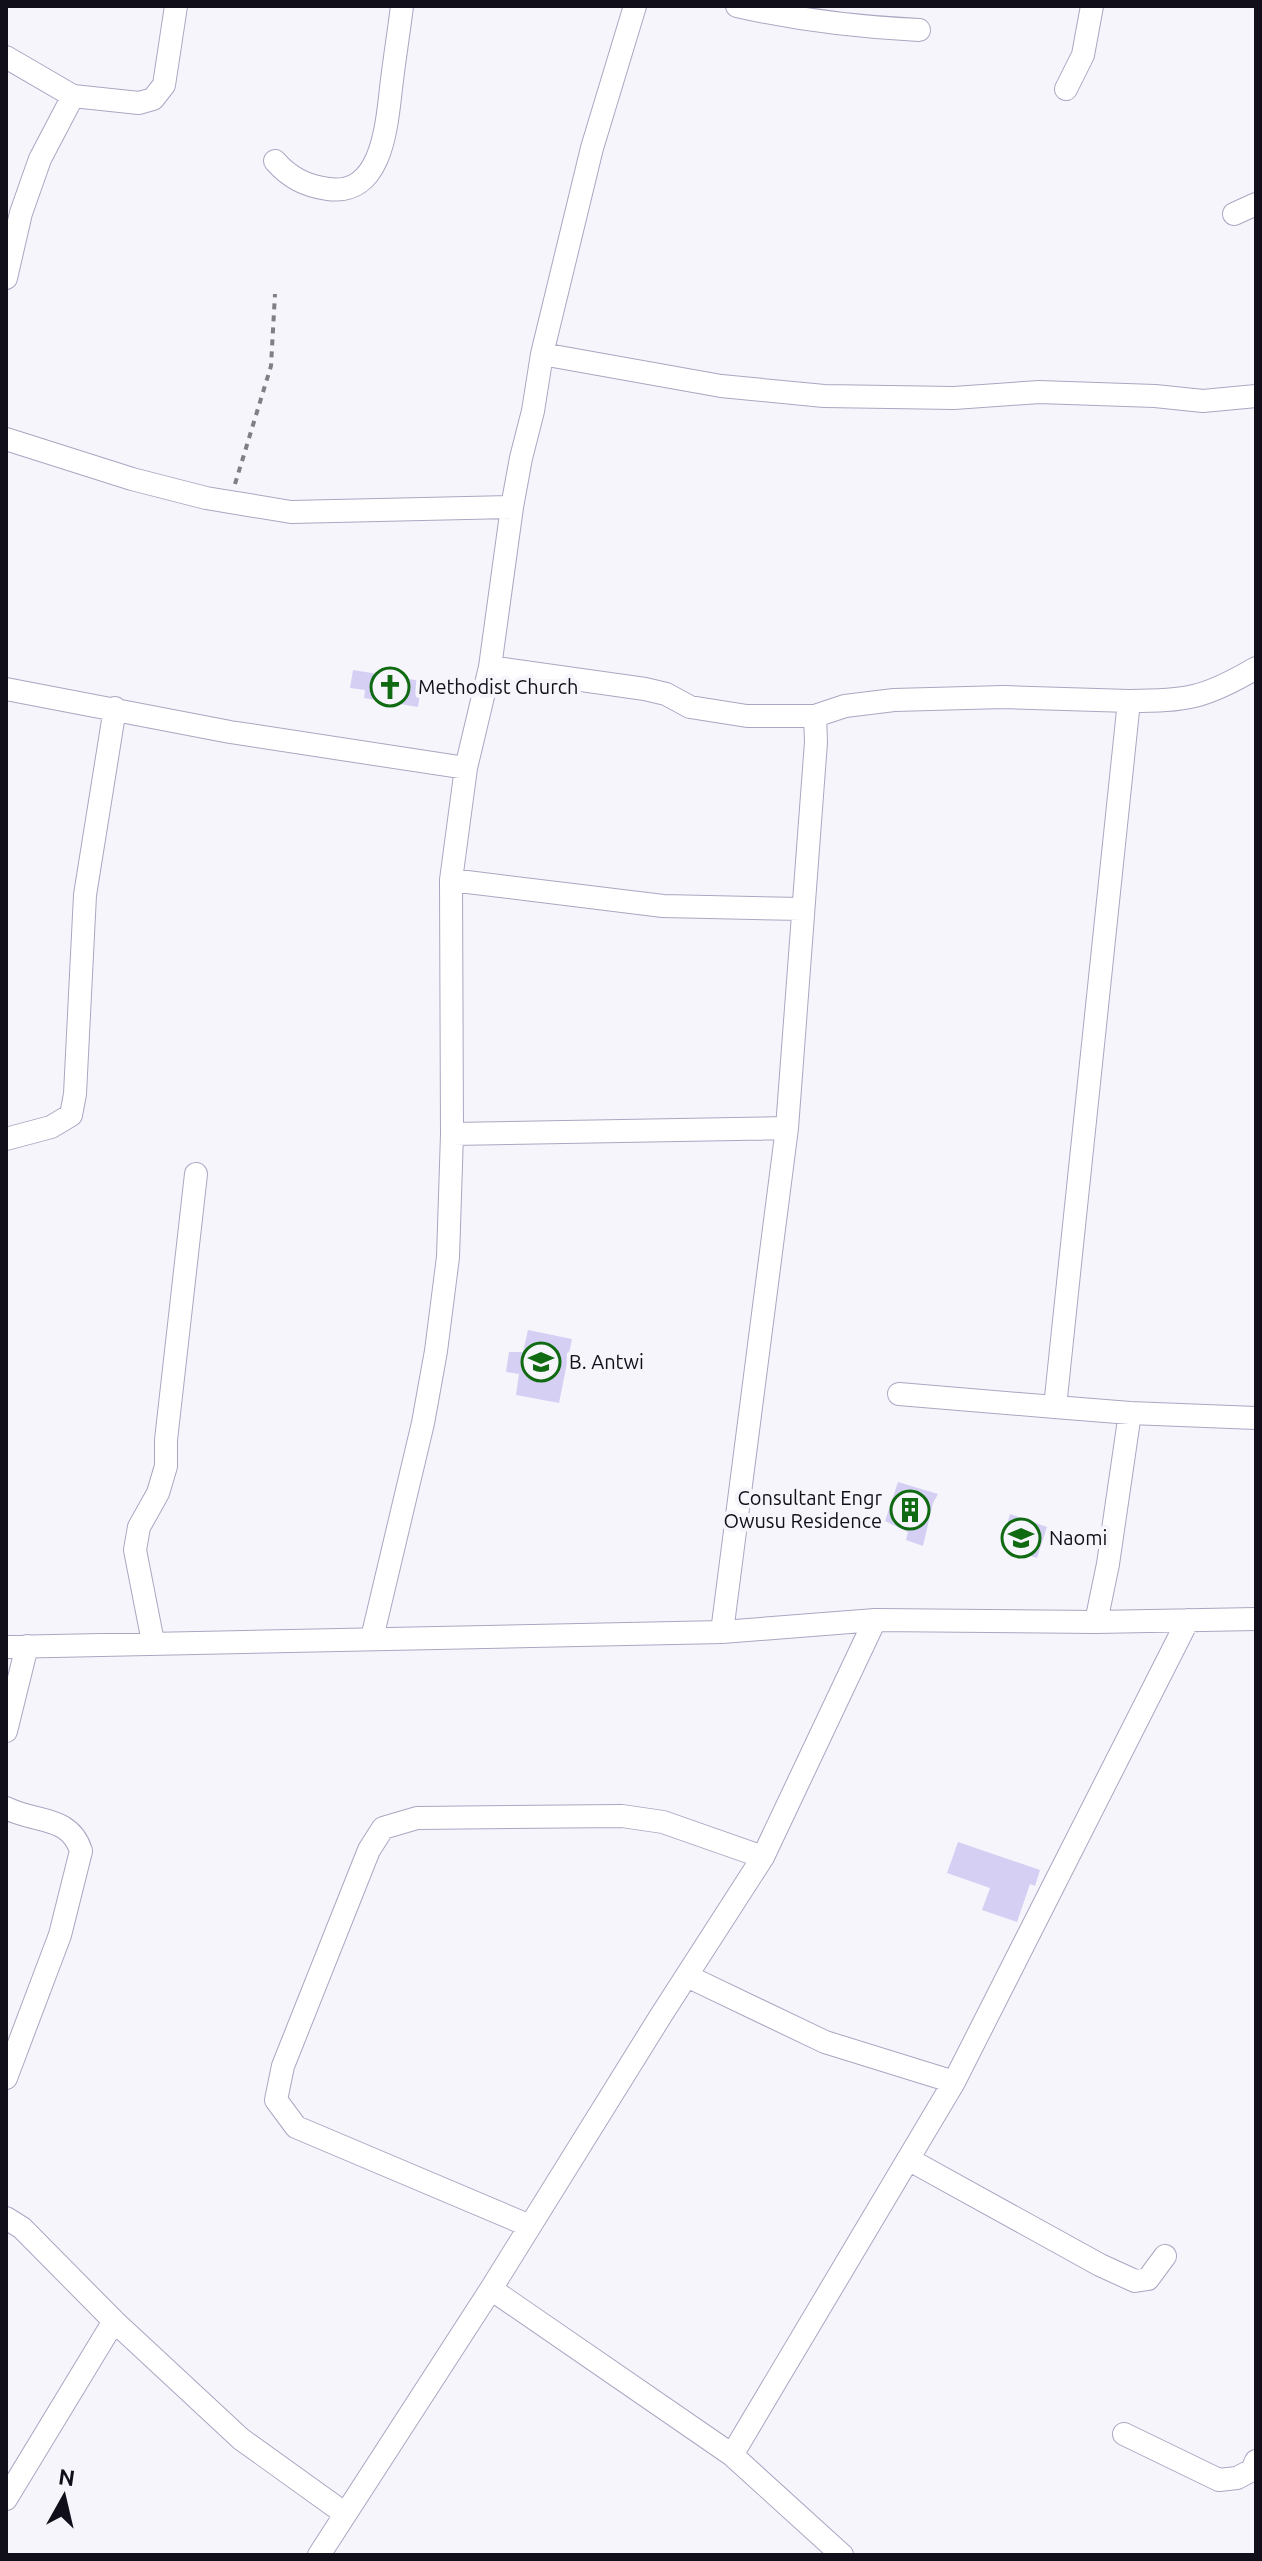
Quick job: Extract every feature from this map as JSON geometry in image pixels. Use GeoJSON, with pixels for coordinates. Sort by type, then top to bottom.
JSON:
{"type":"FeatureCollection","features":[{"type":"Feature","properties":{"kind":"street"},"geometry":{"type":"LineString","coordinates":[[6,57],[73,96],[139,103],[153,99],[164,85],[176,6]]}},
{"type":"Feature","properties":{"kind":"street"},"geometry":{"type":"LineString","coordinates":[[275,161],[287,175],[302,182],[338,190],[354,186],[370,172],[384,145],[402,6]]}},
{"type":"Feature","properties":{"kind":"street"},"geometry":{"type":"LineString","coordinates":[[372,1638],[423,1423],[448,1257],[452,1134],[451,880],[466,768],[490,667],[512,507],[542,354],[592,148],[635,6]]}},
{"type":"Feature","properties":{"kind":"street"},"geometry":{"type":"LineString","coordinates":[[737,6],[847,26],[919,30]]}},
{"type":"Feature","properties":{"kind":"street"},"geometry":{"type":"LineString","coordinates":[[1066,89],[1083,55],[1092,6]]}},
{"type":"Feature","properties":{"kind":"street"},"geometry":{"type":"LineString","coordinates":[[6,278],[21,213],[40,159],[73,96]]}},
{"type":"Feature","properties":{"kind":"street"},"geometry":{"type":"LineString","coordinates":[[1234,214],[1256,204]]}},
{"type":"Feature","properties":{"kind":"street"},"geometry":{"type":"LineString","coordinates":[[542,354],[721,386],[824,396],[954,398],[1039,392],[1203,401],[1256,396]]}},
{"type":"Feature","properties":{"kind":"street"},"geometry":{"type":"LineString","coordinates":[[6,439],[132,479],[206,498],[291,512],[512,507]]}},
{"type":"Feature","properties":{"kind":"street"},"geometry":{"type":"LineString","coordinates":[[490,667],[645,689],[666,694],[690,707],[733,714],[815,716],[845,706],[894,700],[1004,697],[1183,700],[1224,687],[1256,668]]}},
{"type":"Feature","properties":{"kind":"street"},"geometry":{"type":"LineString","coordinates":[[6,689],[230,732],[466,768]]}},
{"type":"Feature","properties":{"kind":"street"},"geometry":{"type":"LineString","coordinates":[[1055,1407],[1129,701]]}},
{"type":"Feature","properties":{"kind":"street"},"geometry":{"type":"LineString","coordinates":[[6,1139],[51,1127],[71,1115],[75,1094],[85,895],[115,708]]}},
{"type":"Feature","properties":{"kind":"street"},"geometry":{"type":"LineString","coordinates":[[722,1632],[787,1128],[816,742],[815,716]]}},
{"type":"Feature","properties":{"kind":"street"},"geometry":{"type":"LineString","coordinates":[[451,880],[663,906],[802,909]]}},
{"type":"Feature","properties":{"kind":"street"},"geometry":{"type":"LineString","coordinates":[[452,1134],[787,1128]]}},
{"type":"Feature","properties":{"kind":"street"},"geometry":{"type":"LineString","coordinates":[[153,1642],[135,1550],[139,1527],[158,1493],[166,1466],[166,1440],[196,1174]]}},
{"type":"Feature","properties":{"kind":"street"},"geometry":{"type":"LineString","coordinates":[[899,1394],[1130,1413],[1256,1418]]}},
{"type":"Feature","properties":{"kind":"street"},"geometry":{"type":"LineString","coordinates":[[1096,1622],[1108,1564],[1130,1413]]}},
{"type":"Feature","properties":{"kind":"street"},"geometry":{"type":"LineString","coordinates":[[6,1731],[17,1646],[722,1632],[875,1620],[1096,1622],[1256,1619]]}},
{"type":"Feature","properties":{"kind":"street"},"geometry":{"type":"LineString","coordinates":[[319,2555],[763,1857],[875,1620]]}},
{"type":"Feature","properties":{"kind":"street"},"geometry":{"type":"LineString","coordinates":[[732,2455],[954,2082],[1188,1620]]}},
{"type":"Feature","properties":{"kind":"street"},"geometry":{"type":"LineString","coordinates":[[6,1808],[64,1826],[77,1837],[81,1851],[60,1935],[6,2078]]}},
{"type":"Feature","properties":{"kind":"street"},"geometry":{"type":"LineString","coordinates":[[530,2226],[296,2127],[276,2100],[283,2066],[369,1850],[383,1828],[417,1818],[622,1816],[663,1822],[763,1857]]}},
{"type":"Feature","properties":{"kind":"street"},"geometry":{"type":"LineString","coordinates":[[687,1976],[825,2042],[954,2082]]}},
{"type":"Feature","properties":{"kind":"street"},"geometry":{"type":"LineString","coordinates":[[908,2159],[1100,2265],[1135,2281],[1148,2279],[1165,2256]]}},
{"type":"Feature","properties":{"kind":"street"},"geometry":{"type":"LineString","coordinates":[[6,2218],[22,2228],[114,2321],[241,2439],[344,2513]]}},
{"type":"Feature","properties":{"kind":"street"},"geometry":{"type":"LineString","coordinates":[[491,2289],[732,2455],[842,2555]]}},
{"type":"Feature","properties":{"kind":"street"},"geometry":{"type":"LineString","coordinates":[[6,2499],[114,2321]]}},
{"type":"Feature","properties":{"kind":"street"},"geometry":{"type":"LineString","coordinates":[[1124,2434],[1219,2480],[1237,2478],[1252,2470],[1256,2461]]}},
{"type":"Feature","properties":{"kind":"path"},"geometry":{"type":"LineString","coordinates":[[230,502],[271,366],[275,294]]}},
{"type":"Feature","properties":{"kind":"building"},"geometry":{"type":"Polygon","coordinates":[[[353,670],[422,681],[418,707],[364,698],[365,690],[350,688],[353,670]]]}},
{"type":"Feature","properties":{"kind":"building"},"geometry":{"type":"Polygon","coordinates":[[[528,1330],[572,1339],[559,1403],[516,1395],[519,1374],[506,1372],[509,1352],[523,1352],[528,1330]]]}},
{"type":"Feature","properties":{"kind":"building","name":"Consultant Engr Owusu Residence"},"geometry":{"type":"Polygon","coordinates":[[[898,1482],[938,1494],[923,1546],[906,1540],[908,1532],[885,1521],[898,1482]]]}},
{"type":"Feature","properties":{"kind":"building"},"geometry":{"type":"Polygon","coordinates":[[[1010,1514],[1047,1527],[1037,1558],[1001,1546],[1010,1514]]]}},
{"type":"Feature","properties":{"kind":"building"},"geometry":{"type":"Polygon","coordinates":[[[958,1842],[1040,1870],[1035,1886],[1030,1884],[1017,1922],[982,1910],[990,1888],[947,1873],[958,1842]]]}},
{"type":"Feature","properties":{"kind":"place","name":"Methodist Church"},"geometry":{"type":"Point","coordinates":[390,687]}},
{"type":"Feature","properties":{"kind":"place","name":"B. Antwi"},"geometry":{"type":"Point","coordinates":[541,1362]}},
{"type":"Feature","properties":{"kind":"place","name":"Consultant Engr Owusu Residence"},"geometry":{"type":"Point","coordinates":[910,1510]}},
{"type":"Feature","properties":{"kind":"place","name":"Naomi"},"geometry":{"type":"Point","coordinates":[1021,1538]}}]}
